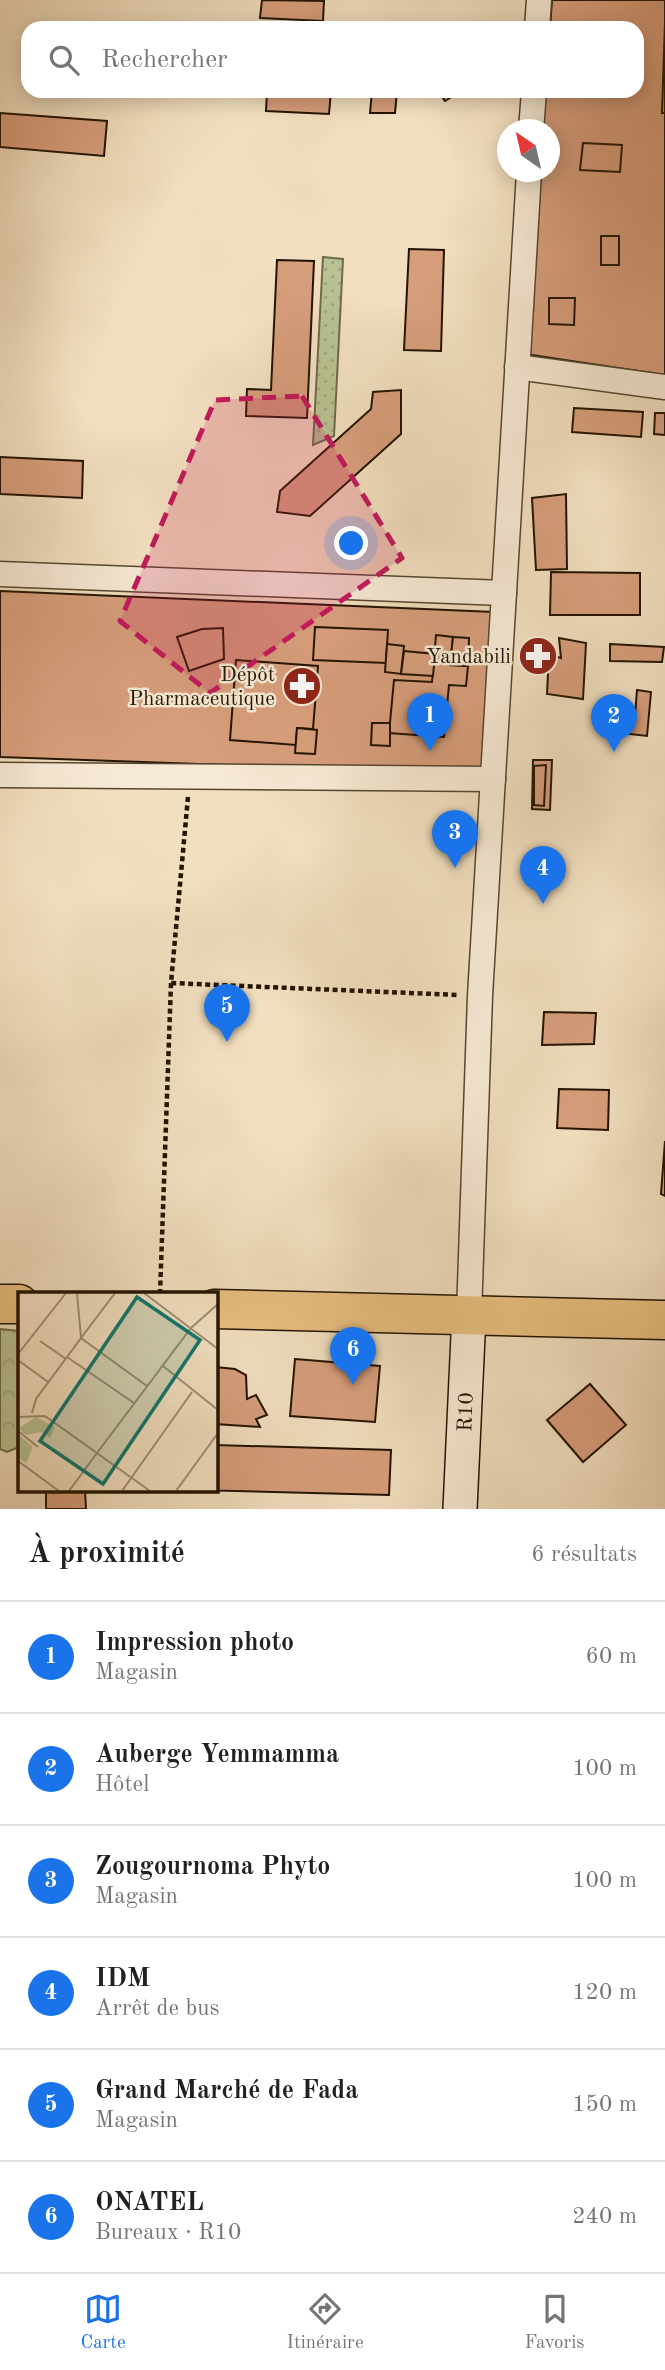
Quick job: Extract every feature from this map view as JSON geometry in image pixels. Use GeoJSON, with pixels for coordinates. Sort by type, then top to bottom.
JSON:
{"type":"FeatureCollection","features":[{"type":"Feature","properties":{"kind":"highway"},"geometry":{"type":"LineString","coordinates":[[0,1304],[18,1304]]}},
{"type":"Feature","properties":{"kind":"highway"},"geometry":{"type":"LineString","coordinates":[[217,1309],[665,1321]]}},
{"type":"Feature","properties":{"kind":"main road","name":"R10"},"geometry":{"type":"LineString","coordinates":[[460,1509],[469,1314]]}},
{"type":"Feature","properties":{"kind":"street"},"geometry":{"type":"LineString","coordinates":[[538,21],[539,0]]}},
{"type":"Feature","properties":{"kind":"street"},"geometry":{"type":"LineString","coordinates":[[532,119],[533,98]]}},
{"type":"Feature","properties":{"kind":"street"},"geometry":{"type":"LineString","coordinates":[[469,1314],[480,996],[528,182]]}},
{"type":"Feature","properties":{"kind":"street"},"geometry":{"type":"LineString","coordinates":[[517,367],[665,387]]}},
{"type":"Feature","properties":{"kind":"street"},"geometry":{"type":"LineString","coordinates":[[0,574],[504,593]]}},
{"type":"Feature","properties":{"kind":"street"},"geometry":{"type":"LineString","coordinates":[[0,775],[190,779],[493,779]]}},
{"type":"Feature","properties":{"kind":"path"},"geometry":{"type":"LineString","coordinates":[[160,1292],[171,983],[190,779]]}},
{"type":"Feature","properties":{"kind":"path"},"geometry":{"type":"LineString","coordinates":[[171,983],[480,996]]}},
{"type":"Feature","properties":{"kind":"highlighted area"},"geometry":{"type":"Polygon","coordinates":[[[302,396],[402,558],[210,693],[120,621],[215,400],[302,396]]]}},
{"type":"Feature","properties":{"kind":"green space"},"geometry":{"type":"Polygon","coordinates":[[[323,257],[343,259],[334,436],[313,445],[323,257]]]}},
{"type":"Feature","properties":{"kind":"green space"},"geometry":{"type":"Polygon","coordinates":[[[0,1329],[18,1331],[18,1447],[7,1452],[0,1449],[0,1329]]]}},
{"type":"Feature","properties":{"kind":"building"},"geometry":{"type":"Polygon","coordinates":[[[262,0],[324,1],[323,21],[260,18],[262,0]]]}},
{"type":"Feature","properties":{"kind":"building"},"geometry":{"type":"Polygon","coordinates":[[[552,0],[665,0],[665,375],[525,354],[538,182],[560,182],[560,119],[543,119],[544,98],[644,98],[644,21],[550,21],[552,0]]]}},
{"type":"Feature","properties":{"kind":"building"},"geometry":{"type":"Polygon","coordinates":[[[665,23],[665,113],[662,113],[665,23]]]}},
{"type":"Feature","properties":{"kind":"building"},"geometry":{"type":"Polygon","coordinates":[[[267,98],[330,98],[329,114],[266,111],[267,98]]]}},
{"type":"Feature","properties":{"kind":"building"},"geometry":{"type":"Polygon","coordinates":[[[371,98],[396,98],[395,113],[370,113],[371,98]]]}},
{"type":"Feature","properties":{"kind":"building"},"geometry":{"type":"Polygon","coordinates":[[[0,113],[107,121],[104,156],[0,147],[0,113]]]}},
{"type":"Feature","properties":{"kind":"building"},"geometry":{"type":"Polygon","coordinates":[[[583,143],[622,145],[620,172],[580,170],[583,143]]]}},
{"type":"Feature","properties":{"kind":"building"},"geometry":{"type":"Polygon","coordinates":[[[601,236],[619,236],[619,265],[601,265],[601,236]]]}},
{"type":"Feature","properties":{"kind":"building"},"geometry":{"type":"Polygon","coordinates":[[[409,249],[444,250],[441,351],[404,350],[409,249]]]}},
{"type":"Feature","properties":{"kind":"building"},"geometry":{"type":"Polygon","coordinates":[[[277,260],[314,261],[307,418],[246,416],[247,389],[271,390],[277,260]]]}},
{"type":"Feature","properties":{"kind":"building"},"geometry":{"type":"Polygon","coordinates":[[[549,298],[575,298],[574,325],[549,324],[549,298]]]}},
{"type":"Feature","properties":{"kind":"building"},"geometry":{"type":"Polygon","coordinates":[[[401,390],[401,434],[310,516],[277,512],[280,491],[371,409],[373,392],[401,390]]]}},
{"type":"Feature","properties":{"kind":"building"},"geometry":{"type":"Polygon","coordinates":[[[574,408],[643,412],[641,437],[572,432],[574,408]]]}},
{"type":"Feature","properties":{"kind":"building"},"geometry":{"type":"Polygon","coordinates":[[[655,413],[665,413],[665,435],[654,434],[655,413]]]}},
{"type":"Feature","properties":{"kind":"building"},"geometry":{"type":"Polygon","coordinates":[[[0,457],[83,461],[82,498],[0,494],[0,457]]]}},
{"type":"Feature","properties":{"kind":"building"},"geometry":{"type":"Polygon","coordinates":[[[566,494],[567,569],[536,570],[532,498],[566,494]]]}},
{"type":"Feature","properties":{"kind":"building"},"geometry":{"type":"Polygon","coordinates":[[[551,572],[640,573],[640,615],[550,615],[551,572]]]}},
{"type":"Feature","properties":{"kind":"building"},"geometry":{"type":"Polygon","coordinates":[[[0,591],[494,612],[483,774],[0,757],[0,591]]]}},
{"type":"Feature","properties":{"kind":"building"},"geometry":{"type":"Polygon","coordinates":[[[315,627],[388,630],[386,663],[313,660],[315,627]]]}},
{"type":"Feature","properties":{"kind":"building"},"geometry":{"type":"Polygon","coordinates":[[[223,628],[224,659],[189,671],[177,637],[202,629],[223,628]]]}},
{"type":"Feature","properties":{"kind":"building"},"geometry":{"type":"Polygon","coordinates":[[[436,635],[453,637],[450,665],[468,666],[466,686],[449,685],[444,737],[389,733],[394,680],[432,682],[436,635]]]}},
{"type":"Feature","properties":{"kind":"building"},"geometry":{"type":"Polygon","coordinates":[[[453,637],[469,638],[468,666],[450,665],[453,637]]]}},
{"type":"Feature","properties":{"kind":"building"},"geometry":{"type":"Polygon","coordinates":[[[559,638],[586,643],[583,699],[547,694],[549,654],[561,658],[559,638]]]}},
{"type":"Feature","properties":{"kind":"building"},"geometry":{"type":"Polygon","coordinates":[[[387,644],[404,646],[401,674],[385,672],[387,644]]]}},
{"type":"Feature","properties":{"kind":"building"},"geometry":{"type":"Polygon","coordinates":[[[610,644],[664,647],[662,662],[610,661],[610,644]]]}},
{"type":"Feature","properties":{"kind":"building"},"geometry":{"type":"Polygon","coordinates":[[[404,651],[435,654],[433,676],[401,674],[404,651]]]}},
{"type":"Feature","properties":{"kind":"building"},"geometry":{"type":"Polygon","coordinates":[[[236,660],[318,666],[313,729],[297,728],[296,745],[230,740],[236,660]]]}},
{"type":"Feature","properties":{"kind":"building"},"geometry":{"type":"Polygon","coordinates":[[[637,690],[651,692],[647,736],[604,731],[606,711],[635,715],[637,690]]]}},
{"type":"Feature","properties":{"kind":"building"},"geometry":{"type":"Polygon","coordinates":[[[372,723],[390,723],[390,746],[371,745],[372,723]]]}},
{"type":"Feature","properties":{"kind":"building"},"geometry":{"type":"Polygon","coordinates":[[[297,728],[317,730],[315,754],[295,753],[297,728]]]}},
{"type":"Feature","properties":{"kind":"building"},"geometry":{"type":"Polygon","coordinates":[[[533,760],[552,760],[550,810],[532,809],[533,760]]]}},
{"type":"Feature","properties":{"kind":"building"},"geometry":{"type":"Polygon","coordinates":[[[546,765],[544,806],[534,805],[534,766],[546,765]]]}},
{"type":"Feature","properties":{"kind":"building"},"geometry":{"type":"Polygon","coordinates":[[[544,1012],[596,1013],[594,1044],[542,1045],[544,1012]]]}},
{"type":"Feature","properties":{"kind":"building"},"geometry":{"type":"Polygon","coordinates":[[[559,1089],[609,1090],[608,1130],[557,1128],[559,1089]]]}},
{"type":"Feature","properties":{"kind":"building"},"geometry":{"type":"Polygon","coordinates":[[[665,1141],[665,1196],[661,1194],[665,1141]]]}},
{"type":"Feature","properties":{"kind":"building"},"geometry":{"type":"Polygon","coordinates":[[[295,1359],[380,1366],[375,1422],[290,1416],[295,1359]]]}},
{"type":"Feature","properties":{"kind":"building"},"geometry":{"type":"Polygon","coordinates":[[[217,1367],[235,1369],[246,1375],[247,1399],[256,1395],[267,1415],[256,1419],[260,1427],[217,1424],[217,1367]]]}},
{"type":"Feature","properties":{"kind":"building"},"geometry":{"type":"Polygon","coordinates":[[[590,1384],[626,1425],[583,1462],[547,1420],[590,1384]]]}},
{"type":"Feature","properties":{"kind":"building"},"geometry":{"type":"Polygon","coordinates":[[[217,1445],[391,1450],[389,1495],[217,1491],[217,1445]]]}},
{"type":"Feature","properties":{"kind":"building"},"geometry":{"type":"Polygon","coordinates":[[[46,1492],[85,1492],[86,1509],[46,1509],[46,1492]]]}},
{"type":"Feature","properties":{"kind":"place","name":"Yandabili"},"geometry":{"type":"Point","coordinates":[538,656]}},
{"type":"Feature","properties":{"kind":"place","name":"Dépôt Pharmaceutique"},"geometry":{"type":"Point","coordinates":[302,686]}},
{"type":"Feature","properties":{"kind":"place","name":"Impression photo"},"geometry":{"type":"Point","coordinates":[430,751]}},
{"type":"Feature","properties":{"kind":"place","name":"Auberge Yemmamma"},"geometry":{"type":"Point","coordinates":[614,752]}},
{"type":"Feature","properties":{"kind":"place","name":"Zougournoma Phyto"},"geometry":{"type":"Point","coordinates":[455,868]}},
{"type":"Feature","properties":{"kind":"place","name":"IDM"},"geometry":{"type":"Point","coordinates":[543,904]}},
{"type":"Feature","properties":{"kind":"place","name":"Grand Marché de Fada"},"geometry":{"type":"Point","coordinates":[227,1042]}},
{"type":"Feature","properties":{"kind":"place","name":"ONATEL"},"geometry":{"type":"Point","coordinates":[353,1385]}}]}
